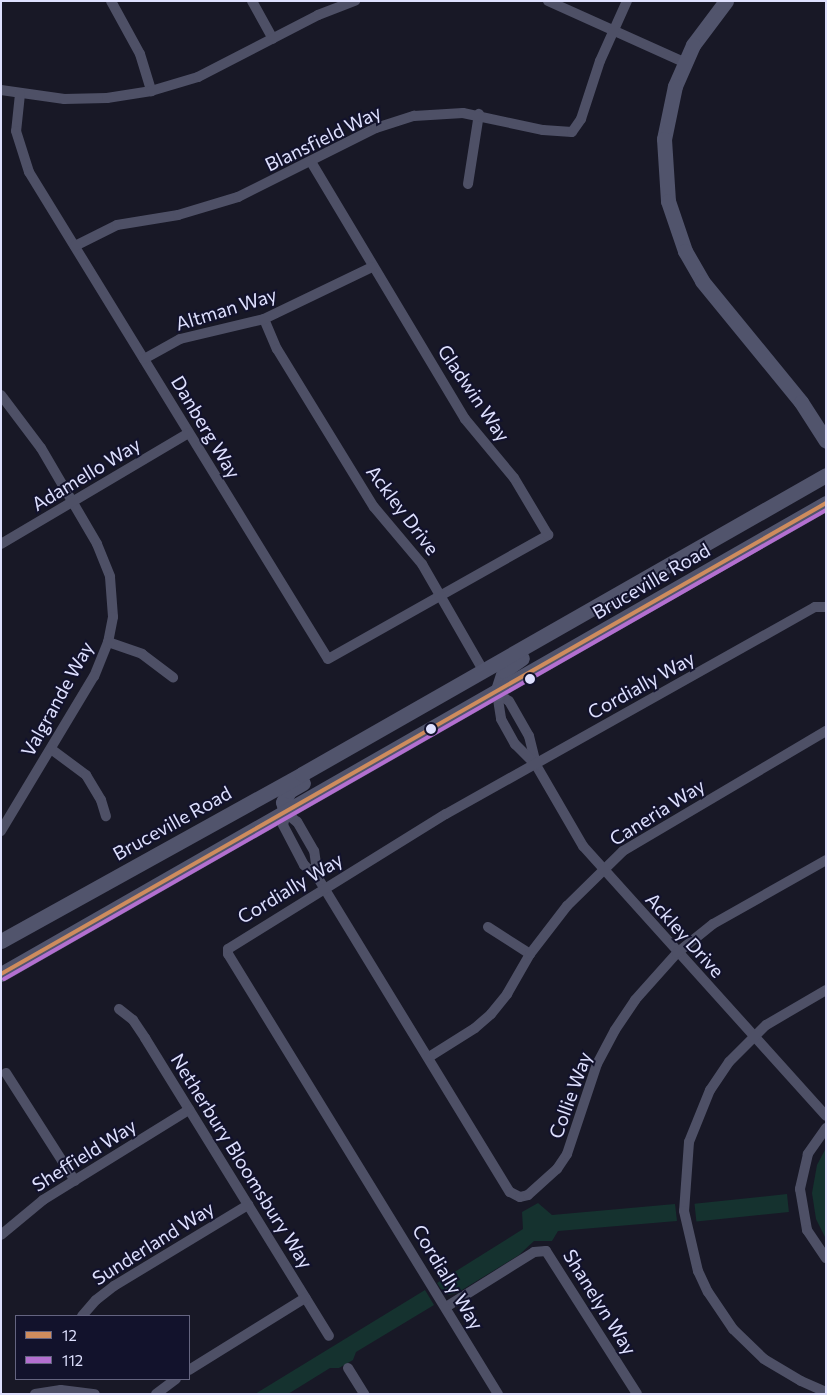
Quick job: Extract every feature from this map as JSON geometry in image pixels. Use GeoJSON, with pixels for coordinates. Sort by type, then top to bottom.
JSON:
{"type":"FeatureCollection","features":[{"type":"Feature","properties":{"kind":"main road"},"geometry":{"type":"LineString","coordinates":[[726,1],[702,30],[684,62],[670,104],[664,139],[664,174],[675,226],[702,281],[801,402],[826,441]]}},
{"type":"Feature","properties":{"kind":"main road","name":"Bruceville Road"},"geometry":{"type":"LineString","coordinates":[[1,941],[362,739],[826,475]]}},
{"type":"Feature","properties":{"kind":"main road","name":"Bruceville Road"},"geometry":{"type":"LineString","coordinates":[[1,974],[497,693],[826,503]]}},
{"type":"Feature","properties":{"kind":"main road","name":"Bruceville Road"},"geometry":{"type":"LineString","coordinates":[[497,693],[504,670],[550,642],[577,617]]}},
{"type":"Feature","properties":{"kind":"main road","name":"Bruceville Road"},"geometry":{"type":"LineString","coordinates":[[286,813],[283,802],[289,791],[336,763],[362,739]]}},
{"type":"Feature","properties":{"kind":"street"},"geometry":{"type":"LineString","coordinates":[[111,1],[140,54],[150,91]]}},
{"type":"Feature","properties":{"kind":"street"},"geometry":{"type":"LineString","coordinates":[[252,1],[273,39]]}},
{"type":"Feature","properties":{"kind":"street"},"geometry":{"type":"LineString","coordinates":[[1,90],[20,94],[86,99],[150,91],[198,77],[318,16],[354,1]]}},
{"type":"Feature","properties":{"kind":"street"},"geometry":{"type":"LineString","coordinates":[[548,1],[684,62]]}},
{"type":"Feature","properties":{"kind":"street"},"geometry":{"type":"LineString","coordinates":[[614,29],[627,1]]}},
{"type":"Feature","properties":{"kind":"street","name":"Blansfield Way"},"geometry":{"type":"LineString","coordinates":[[74,246],[117,225],[178,215],[238,197],[391,122],[438,113],[479,114],[543,130],[572,132],[581,120],[600,61],[614,29]]}},
{"type":"Feature","properties":{"kind":"street","name":"Danberg Way"},"geometry":{"type":"LineString","coordinates":[[20,94],[16,131],[24,162],[328,660],[440,596]]}},
{"type":"Feature","properties":{"kind":"street"},"geometry":{"type":"LineString","coordinates":[[468,184],[479,114]]}},
{"type":"Feature","properties":{"kind":"street","name":"Gladwin Way"},"geometry":{"type":"LineString","coordinates":[[311,162],[372,267],[465,419],[514,478],[548,535],[440,596]]}},
{"type":"Feature","properties":{"kind":"street","name":"Altman Way"},"geometry":{"type":"LineString","coordinates":[[144,359],[180,339],[264,319],[372,267]]}},
{"type":"Feature","properties":{"kind":"street","name":"Ackley Drive"},"geometry":{"type":"LineString","coordinates":[[264,319],[277,348],[374,508],[410,548],[483,670]]}},
{"type":"Feature","properties":{"kind":"street","name":"Valgrande Way"},"geometry":{"type":"LineString","coordinates":[[1,395],[41,448],[97,544],[110,577],[113,617],[108,642],[94,676],[1,831]]}},
{"type":"Feature","properties":{"kind":"street","name":"Adamello Way"},"geometry":{"type":"LineString","coordinates":[[1,544],[189,433]]}},
{"type":"Feature","properties":{"kind":"street","name":"Cordially Way"},"geometry":{"type":"LineString","coordinates":[[498,1394],[228,954],[231,945],[324,888],[536,765],[815,607],[826,607]]}},
{"type":"Feature","properties":{"kind":"street"},"geometry":{"type":"LineString","coordinates":[[108,642],[142,654],[174,677]]}},
{"type":"Feature","properties":{"kind":"street","name":"Ackley Drive"},"geometry":{"type":"LineString","coordinates":[[497,693],[510,701],[529,736],[536,765]]}},
{"type":"Feature","properties":{"kind":"street","name":"Ackley Drive"},"geometry":{"type":"LineString","coordinates":[[497,693],[501,719],[515,744],[536,765],[570,825],[603,870],[826,1116]]}},
{"type":"Feature","properties":{"kind":"street","name":"Caneria Way"},"geometry":{"type":"LineString","coordinates":[[429,1057],[475,1028],[491,1014],[507,994],[530,954],[566,906],[603,870],[638,840],[826,731]]}},
{"type":"Feature","properties":{"kind":"street"},"geometry":{"type":"LineString","coordinates":[[51,749],[86,775],[101,800],[106,816]]}},
{"type":"Feature","properties":{"kind":"street","name":"Collie Way"},"geometry":{"type":"LineString","coordinates":[[318,878],[314,851],[297,822],[286,813],[282,825],[304,864],[318,878],[510,1192],[524,1197],[557,1169],[567,1154],[597,1064],[615,1030],[635,1000],[677,953],[713,924],[826,860]]}},
{"type":"Feature","properties":{"kind":"street"},"geometry":{"type":"LineString","coordinates":[[488,927],[530,954]]}},
{"type":"Feature","properties":{"kind":"street"},"geometry":{"type":"LineString","coordinates":[[826,990],[773,1020],[729,1062],[710,1090],[695,1123],[689,1142],[684,1182],[687,1234],[708,1292],[733,1329],[764,1359],[801,1381],[826,1392]]}},
{"type":"Feature","properties":{"kind":"street","name":"Netherbury Bloomsbury Way"},"geometry":{"type":"LineString","coordinates":[[119,1008],[141,1032],[329,1336]]}},
{"type":"Feature","properties":{"kind":"street"},"geometry":{"type":"LineString","coordinates":[[6,1073],[75,1180]]}},
{"type":"Feature","properties":{"kind":"street","name":"Sheffield Way"},"geometry":{"type":"LineString","coordinates":[[1,1235],[43,1200],[189,1110]]}},
{"type":"Feature","properties":{"kind":"street"},"geometry":{"type":"LineString","coordinates":[[826,1128],[808,1154],[800,1190],[807,1230],[826,1258]]}},
{"type":"Feature","properties":{"kind":"street","name":"Sunderland Way"},"geometry":{"type":"LineString","coordinates":[[83,1315],[96,1300],[114,1286],[248,1205]]}},
{"type":"Feature","properties":{"kind":"street","name":"Shanelyn Way"},"geometry":{"type":"LineString","coordinates":[[446,1307],[534,1252],[546,1251],[637,1394]]}},
{"type":"Feature","properties":{"kind":"street"},"geometry":{"type":"LineString","coordinates":[[190,1369],[305,1298]]}},
{"type":"Feature","properties":{"kind":"street"},"geometry":{"type":"LineString","coordinates":[[348,1368],[364,1394]]}},
{"type":"Feature","properties":{"kind":"street"},"geometry":{"type":"LineString","coordinates":[[61,1390],[62,1380]]}},
{"type":"Feature","properties":{"kind":"street"},"geometry":{"type":"LineString","coordinates":[[156,1394],[175,1380]]}},
{"type":"Feature","properties":{"kind":"street"},"geometry":{"type":"LineString","coordinates":[[35,1394],[61,1390],[96,1394]]}},
{"type":"Feature","properties":{"kind":"green space"},"geometry":{"type":"Polygon","coordinates":[[[826,1148],[826,1239],[816,1219],[812,1193],[817,1165],[826,1148]]]}},
{"type":"Feature","properties":{"kind":"green space"},"geometry":{"type":"Polygon","coordinates":[[[787,1194],[789,1212],[696,1222],[695,1204],[787,1194]]]}},
{"type":"Feature","properties":{"kind":"green space"},"geometry":{"type":"Polygon","coordinates":[[[538,1203],[552,1215],[675,1204],[677,1221],[558,1231],[552,1241],[534,1241],[519,1255],[457,1293],[449,1295],[443,1292],[437,1283],[523,1229],[522,1212],[538,1203]]]}},
{"type":"Feature","properties":{"kind":"green space"},"geometry":{"type":"Polygon","coordinates":[[[425,1290],[434,1305],[356,1352],[353,1360],[339,1368],[330,1368],[288,1394],[255,1394],[425,1290]]]}},
{"type":"Feature","properties":{"kind":"transit line","name":"12"},"geometry":{"type":"LineString","coordinates":[[1,974],[826,503]]}},
{"type":"Feature","properties":{"kind":"transit line","name":"112"},"geometry":{"type":"LineString","coordinates":[[4,979],[826,510]]}}]}
